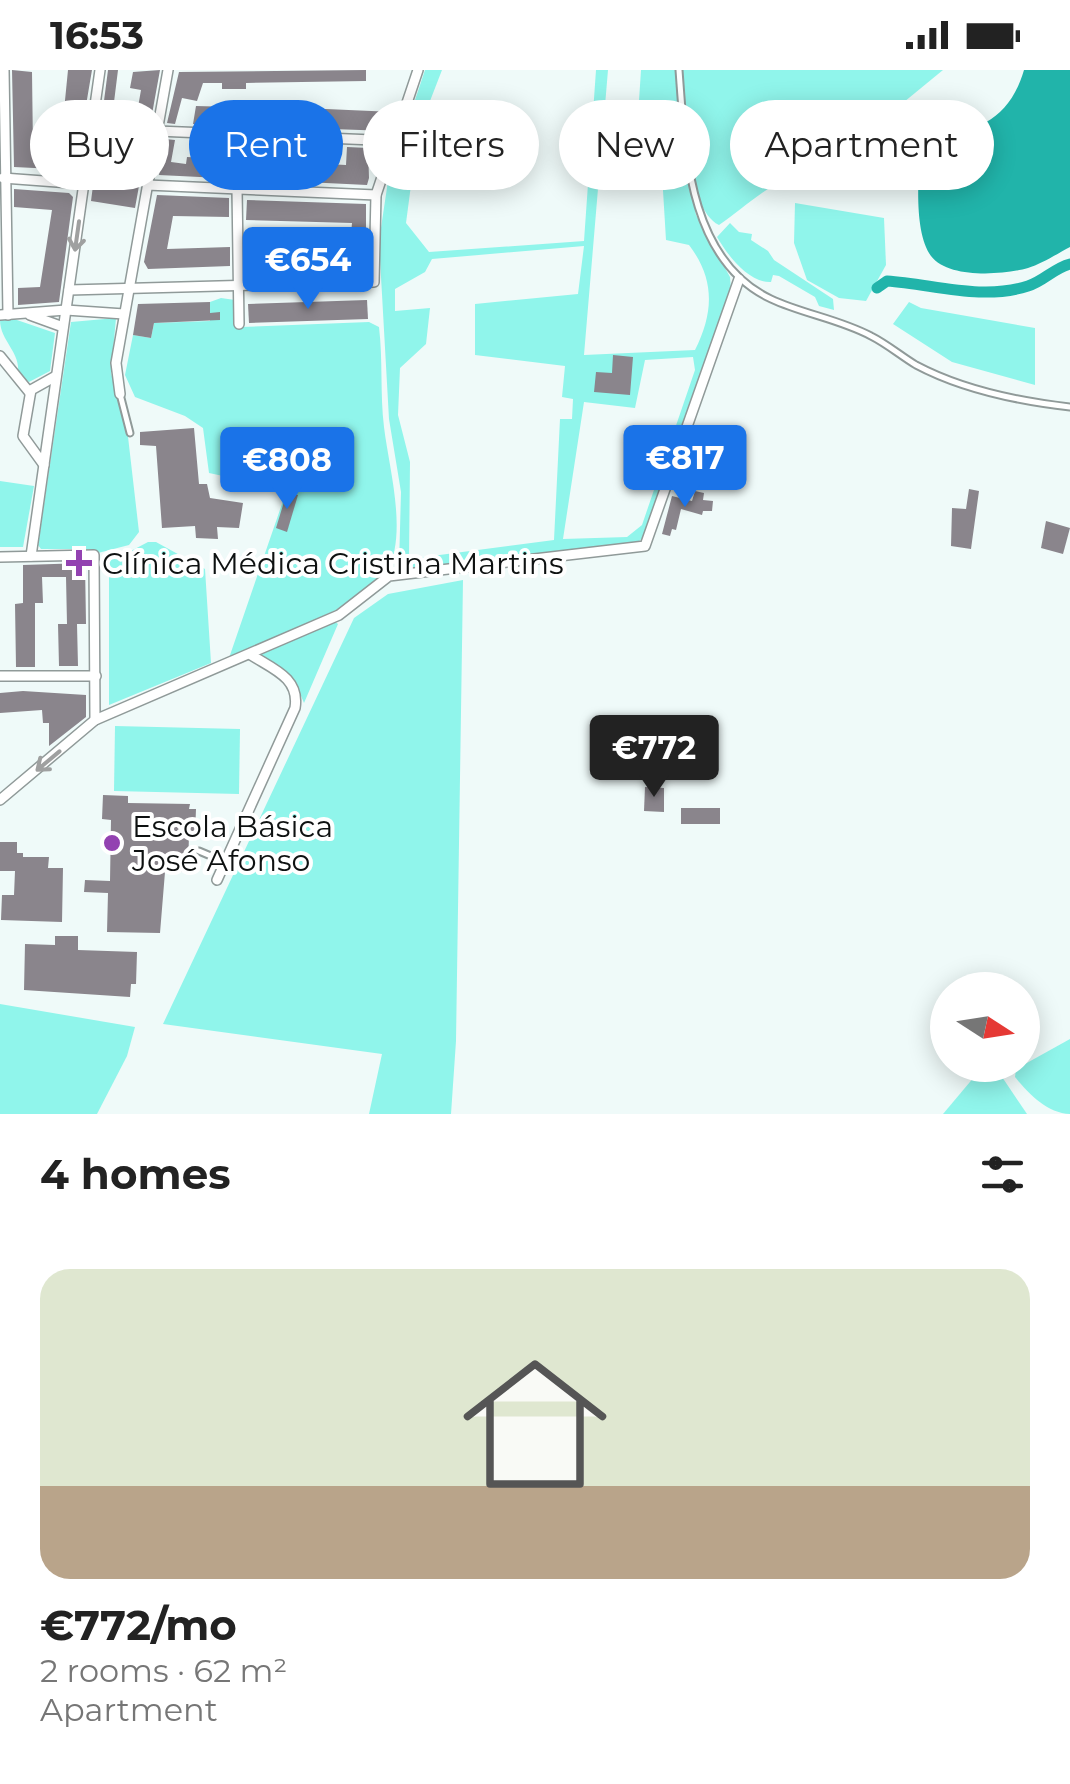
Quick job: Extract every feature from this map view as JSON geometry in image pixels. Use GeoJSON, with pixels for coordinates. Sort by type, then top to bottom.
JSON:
{"type":"FeatureCollection","features":[{"type":"Feature","properties":{"kind":"street"},"geometry":{"type":"LineString","coordinates":[[4,70],[4,315],[66,310],[124,314]]}},
{"type":"Feature","properties":{"kind":"street"},"geometry":{"type":"LineString","coordinates":[[96,100],[100,70]]}},
{"type":"Feature","properties":{"kind":"street"},"geometry":{"type":"LineString","coordinates":[[163,100],[168,70]]}},
{"type":"Feature","properties":{"kind":"street"},"geometry":{"type":"LineString","coordinates":[[409,100],[418,70]]}},
{"type":"Feature","properties":{"kind":"street"},"geometry":{"type":"LineString","coordinates":[[169,132],[363,140]]}},
{"type":"Feature","properties":{"kind":"street"},"geometry":{"type":"LineString","coordinates":[[2,178],[30,180]]}},
{"type":"Feature","properties":{"kind":"street"},"geometry":{"type":"LineString","coordinates":[[31,556],[83,190]]}},
{"type":"Feature","properties":{"kind":"street"},"geometry":{"type":"LineString","coordinates":[[120,394],[116,364],[146,190]]}},
{"type":"Feature","properties":{"kind":"street"},"geometry":{"type":"LineString","coordinates":[[237,190],[239,324]]}},
{"type":"Feature","properties":{"kind":"street"},"geometry":{"type":"LineString","coordinates":[[272,190],[376,196]]}},
{"type":"Feature","properties":{"kind":"street"},"geometry":{"type":"LineString","coordinates":[[68,290],[374,282],[378,190]]}},
{"type":"Feature","properties":{"kind":"street"},"geometry":{"type":"LineString","coordinates":[[0,800],[95,720],[346,611],[389,576],[645,546],[740,279]]}},
{"type":"Feature","properties":{"kind":"street"},"geometry":{"type":"LineString","coordinates":[[28,314],[63,327]]}},
{"type":"Feature","properties":{"kind":"street"},"geometry":{"type":"LineString","coordinates":[[0,356],[30,393],[24,439],[44,465]]}},
{"type":"Feature","properties":{"kind":"street"},"geometry":{"type":"LineString","coordinates":[[30,393],[56,376]]}},
{"type":"Feature","properties":{"kind":"street"},"geometry":{"type":"LineString","coordinates":[[0,557],[94,554],[95,720]]}},
{"type":"Feature","properties":{"kind":"street"},"geometry":{"type":"LineString","coordinates":[[217,880],[295,708],[297,695],[293,683],[251,654]]}},
{"type":"Feature","properties":{"kind":"street"},"geometry":{"type":"LineString","coordinates":[[0,676],[96,676]]}},
{"type":"Feature","properties":{"kind":"lane"},"geometry":{"type":"LineString","coordinates":[[679,70],[684,140],[696,205],[717,248],[740,279],[772,300],[874,337],[915,364],[956,384],[1039,404],[1070,407]]}},
{"type":"Feature","properties":{"kind":"lane"},"geometry":{"type":"LineString","coordinates":[[120,394],[130,433]]}},
{"type":"Feature","properties":{"kind":"lane"},"geometry":{"type":"LineString","coordinates":[[199,851],[224,862]]}},
{"type":"Feature","properties":{"kind":"shaded area"},"geometry":{"type":"Polygon","coordinates":[[[425,70],[442,70],[430,100],[415,100],[425,70]]]}},
{"type":"Feature","properties":{"kind":"shaded area"},"geometry":{"type":"Polygon","coordinates":[[[596,70],[608,70],[605,100],[594,100],[596,70]]]}},
{"type":"Feature","properties":{"kind":"shaded area"},"geometry":{"type":"Polygon","coordinates":[[[641,70],[675,70],[678,100],[639,100],[641,70]]]}},
{"type":"Feature","properties":{"kind":"shaded area"},"geometry":{"type":"Polygon","coordinates":[[[683,70],[943,70],[906,100],[730,100],[730,190],[767,190],[719,225],[708,215],[696,190],[710,190],[710,100],[684,100],[683,70]]]}},
{"type":"Feature","properties":{"kind":"shaded area"},"geometry":{"type":"Polygon","coordinates":[[[1024,70],[1070,70],[1070,247],[1018,270],[977,273],[950,269],[931,256],[925,245],[918,190],[994,190],[994,116],[1018,87],[1024,70]]]}},
{"type":"Feature","properties":{"kind":"shaded area"},"geometry":{"type":"Polygon","coordinates":[[[387,190],[410,190],[406,223],[429,252],[584,241],[588,190],[598,190],[584,355],[695,350],[706,322],[707,283],[689,245],[666,240],[663,190],[691,190],[696,215],[730,277],[731,290],[644,537],[633,546],[407,570],[399,566],[401,492],[389,419],[379,241],[387,190]],[[584,246],[432,259],[425,272],[395,289],[395,311],[430,308],[426,344],[400,368],[398,415],[410,462],[409,559],[554,540],[560,419],[572,419],[573,399],[562,397],[565,366],[475,355],[475,304],[578,294],[584,246]],[[693,357],[645,360],[635,408],[584,402],[563,539],[627,537],[642,525],[695,370],[693,357]]]}},
{"type":"Feature","properties":{"kind":"shaded area"},"geometry":{"type":"Polygon","coordinates":[[[795,203],[884,218],[886,265],[866,301],[839,298],[807,280],[794,243],[795,203]]]}},
{"type":"Feature","properties":{"kind":"shaded area"},"geometry":{"type":"Polygon","coordinates":[[[730,223],[739,232],[752,234],[751,240],[774,260],[833,299],[834,310],[819,306],[815,297],[779,276],[773,275],[771,282],[747,273],[717,237],[730,223]]]}},
{"type":"Feature","properties":{"kind":"shaded area"},"geometry":{"type":"Polygon","coordinates":[[[221,298],[235,300],[241,327],[369,322],[379,327],[383,415],[397,520],[387,572],[336,610],[229,658],[294,469],[266,472],[256,483],[209,473],[203,428],[185,416],[135,397],[125,375],[133,335],[151,338],[154,323],[210,321],[210,302],[221,298]]]}},
{"type":"Feature","properties":{"kind":"shaded area"},"geometry":{"type":"Polygon","coordinates":[[[909,302],[921,308],[1035,328],[1035,385],[952,362],[893,324],[909,302]]]}},
{"type":"Feature","properties":{"kind":"shaded area"},"geometry":{"type":"Polygon","coordinates":[[[116,318],[111,373],[127,428],[139,532],[129,545],[98,553],[91,549],[41,549],[38,545],[71,322],[116,318]]]}},
{"type":"Feature","properties":{"kind":"shaded area"},"geometry":{"type":"Polygon","coordinates":[[[14,319],[55,333],[50,371],[29,382],[18,374],[16,359],[1,327],[0,320],[14,319]]]}},
{"type":"Feature","properties":{"kind":"shaded area"},"geometry":{"type":"Polygon","coordinates":[[[0,481],[34,486],[23,547],[0,547],[0,481]]]}},
{"type":"Feature","properties":{"kind":"shaded area"},"geometry":{"type":"Polygon","coordinates":[[[156,542],[205,569],[211,663],[109,705],[109,557],[156,542]]]}},
{"type":"Feature","properties":{"kind":"shaded area"},"geometry":{"type":"Polygon","coordinates":[[[463,580],[456,1041],[451,1114],[369,1114],[382,1054],[163,1024],[354,618],[388,594],[463,580]]]}},
{"type":"Feature","properties":{"kind":"shaded area"},"geometry":{"type":"Polygon","coordinates":[[[333,620],[338,624],[304,703],[294,679],[260,655],[333,620]]]}},
{"type":"Feature","properties":{"kind":"shaded area"},"geometry":{"type":"Polygon","coordinates":[[[115,726],[240,729],[239,794],[114,791],[115,726]]]}},
{"type":"Feature","properties":{"kind":"shaded area"},"geometry":{"type":"Polygon","coordinates":[[[0,1004],[135,1027],[127,1056],[97,1114],[0,1114],[0,1004]]]}},
{"type":"Feature","properties":{"kind":"shaded area"},"geometry":{"type":"Polygon","coordinates":[[[1070,1039],[1070,1114],[1046,1106],[1019,1082],[1040,1082],[1040,1056],[1070,1039]]]}},
{"type":"Feature","properties":{"kind":"shaded area"},"geometry":{"type":"Polygon","coordinates":[[[970,1082],[1005,1082],[1027,1114],[943,1114],[970,1082]]]}},
{"type":"Feature","properties":{"kind":"building"},"geometry":{"type":"Polygon","coordinates":[[[12,70],[32,72],[30,168],[14,167],[12,70]]]}},
{"type":"Feature","properties":{"kind":"building"},"geometry":{"type":"Polygon","coordinates":[[[68,70],[92,70],[87,100],[65,100],[68,70]]]}},
{"type":"Feature","properties":{"kind":"building"},"geometry":{"type":"Polygon","coordinates":[[[108,70],[118,70],[114,100],[104,100],[108,70]]]}},
{"type":"Feature","properties":{"kind":"building"},"geometry":{"type":"Polygon","coordinates":[[[160,70],[155,100],[139,100],[141,90],[130,88],[133,72],[160,70]]]}},
{"type":"Feature","properties":{"kind":"building"},"geometry":{"type":"Polygon","coordinates":[[[366,70],[366,81],[246,83],[246,89],[222,89],[222,83],[203,83],[197,100],[182,98],[175,124],[169,123],[179,72],[366,70]]]}},
{"type":"Feature","properties":{"kind":"building"},"geometry":{"type":"Polygon","coordinates":[[[343,110],[363,111],[363,130],[343,129],[343,110]]]}},
{"type":"Feature","properties":{"kind":"building"},"geometry":{"type":"Polygon","coordinates":[[[169,139],[175,140],[171,162],[186,164],[189,157],[189,176],[169,175],[169,139]]]}},
{"type":"Feature","properties":{"kind":"building"},"geometry":{"type":"Polygon","coordinates":[[[347,147],[363,148],[363,185],[343,184],[347,147]]]}},
{"type":"Feature","properties":{"kind":"building"},"geometry":{"type":"Polygon","coordinates":[[[14,189],[69,193],[73,197],[59,302],[18,305],[18,288],[40,287],[52,210],[14,207],[14,189]]]}},
{"type":"Feature","properties":{"kind":"building"},"geometry":{"type":"Polygon","coordinates":[[[92,190],[138,190],[135,208],[91,201],[92,190]]]}},
{"type":"Feature","properties":{"kind":"building"},"geometry":{"type":"Polygon","coordinates":[[[157,195],[229,198],[229,217],[173,216],[167,249],[230,247],[230,266],[148,269],[144,262],[157,195]]]}},
{"type":"Feature","properties":{"kind":"building"},"geometry":{"type":"Polygon","coordinates":[[[247,200],[366,204],[366,264],[247,266],[247,246],[350,245],[352,223],[246,220],[247,200]]]}},
{"type":"Feature","properties":{"kind":"building"},"geometry":{"type":"Polygon","coordinates":[[[367,300],[368,319],[249,323],[248,304],[367,300]]]}},
{"type":"Feature","properties":{"kind":"building"},"geometry":{"type":"Polygon","coordinates":[[[210,302],[210,313],[220,312],[220,320],[154,323],[151,338],[133,335],[138,304],[210,302]]]}},
{"type":"Feature","properties":{"kind":"building"},"geometry":{"type":"Polygon","coordinates":[[[613,355],[633,357],[630,395],[594,392],[596,372],[612,373],[613,355]]]}},
{"type":"Feature","properties":{"kind":"building"},"geometry":{"type":"Polygon","coordinates":[[[194,428],[199,484],[207,484],[210,498],[243,503],[239,528],[217,527],[218,539],[196,538],[195,526],[162,528],[156,446],[140,445],[140,432],[194,428]]]}},
{"type":"Feature","properties":{"kind":"building"},"geometry":{"type":"Polygon","coordinates":[[[969,489],[979,491],[971,549],[951,546],[952,508],[966,509],[969,489]]]}},
{"type":"Feature","properties":{"kind":"building"},"geometry":{"type":"Polygon","coordinates":[[[695,491],[704,493],[703,500],[713,501],[712,511],[703,511],[702,515],[681,509],[676,530],[672,529],[670,536],[662,534],[672,496],[692,501],[695,491]]]}},
{"type":"Feature","properties":{"kind":"building"},"geometry":{"type":"Polygon","coordinates":[[[287,492],[298,495],[287,532],[276,528],[287,492]]]}},
{"type":"Feature","properties":{"kind":"building"},"geometry":{"type":"Polygon","coordinates":[[[1046,521],[1070,528],[1063,554],[1041,548],[1046,521]]]}},
{"type":"Feature","properties":{"kind":"building"},"geometry":{"type":"Polygon","coordinates":[[[85,563],[86,624],[77,624],[78,666],[59,666],[58,624],[67,624],[66,577],[42,577],[43,603],[35,603],[35,667],[16,667],[15,604],[23,603],[23,565],[85,563]]]}},
{"type":"Feature","properties":{"kind":"building"},"geometry":{"type":"Polygon","coordinates":[[[0,693],[86,695],[86,717],[49,746],[49,723],[43,723],[42,710],[0,713],[0,693]]]}},
{"type":"Feature","properties":{"kind":"building"},"geometry":{"type":"Polygon","coordinates":[[[645,787],[664,788],[664,812],[644,811],[645,787]]]}},
{"type":"Feature","properties":{"kind":"building"},"geometry":{"type":"Polygon","coordinates":[[[103,795],[128,796],[128,803],[190,804],[189,809],[196,809],[195,835],[189,834],[188,872],[165,872],[160,933],[107,932],[108,893],[84,892],[85,880],[110,881],[111,820],[102,819],[103,795]]]}},
{"type":"Feature","properties":{"kind":"building"},"geometry":{"type":"Polygon","coordinates":[[[681,808],[720,808],[720,824],[681,824],[681,808]]]}},
{"type":"Feature","properties":{"kind":"building"},"geometry":{"type":"Polygon","coordinates":[[[0,842],[17,842],[17,853],[23,853],[23,857],[49,857],[48,868],[63,868],[62,922],[1,920],[2,895],[14,895],[15,871],[0,871],[0,842]]]}},
{"type":"Feature","properties":{"kind":"building"},"geometry":{"type":"Polygon","coordinates":[[[55,936],[78,936],[78,950],[137,952],[136,984],[131,984],[130,997],[24,990],[25,944],[55,945],[55,936]]]}},
{"type":"Feature","properties":{"kind":"waterway"},"geometry":{"type":"LineString","coordinates":[[877,288],[887,281],[975,292],[1011,290],[1034,284],[1070,264]]}},
{"type":"Feature","properties":{"kind":"place","name":"Clínica Médica Cristina Martins"},"geometry":{"type":"Point","coordinates":[79,563]}},
{"type":"Feature","properties":{"kind":"place","name":"Escola Básica José Afonso"},"geometry":{"type":"Point","coordinates":[112,843]}}]}
